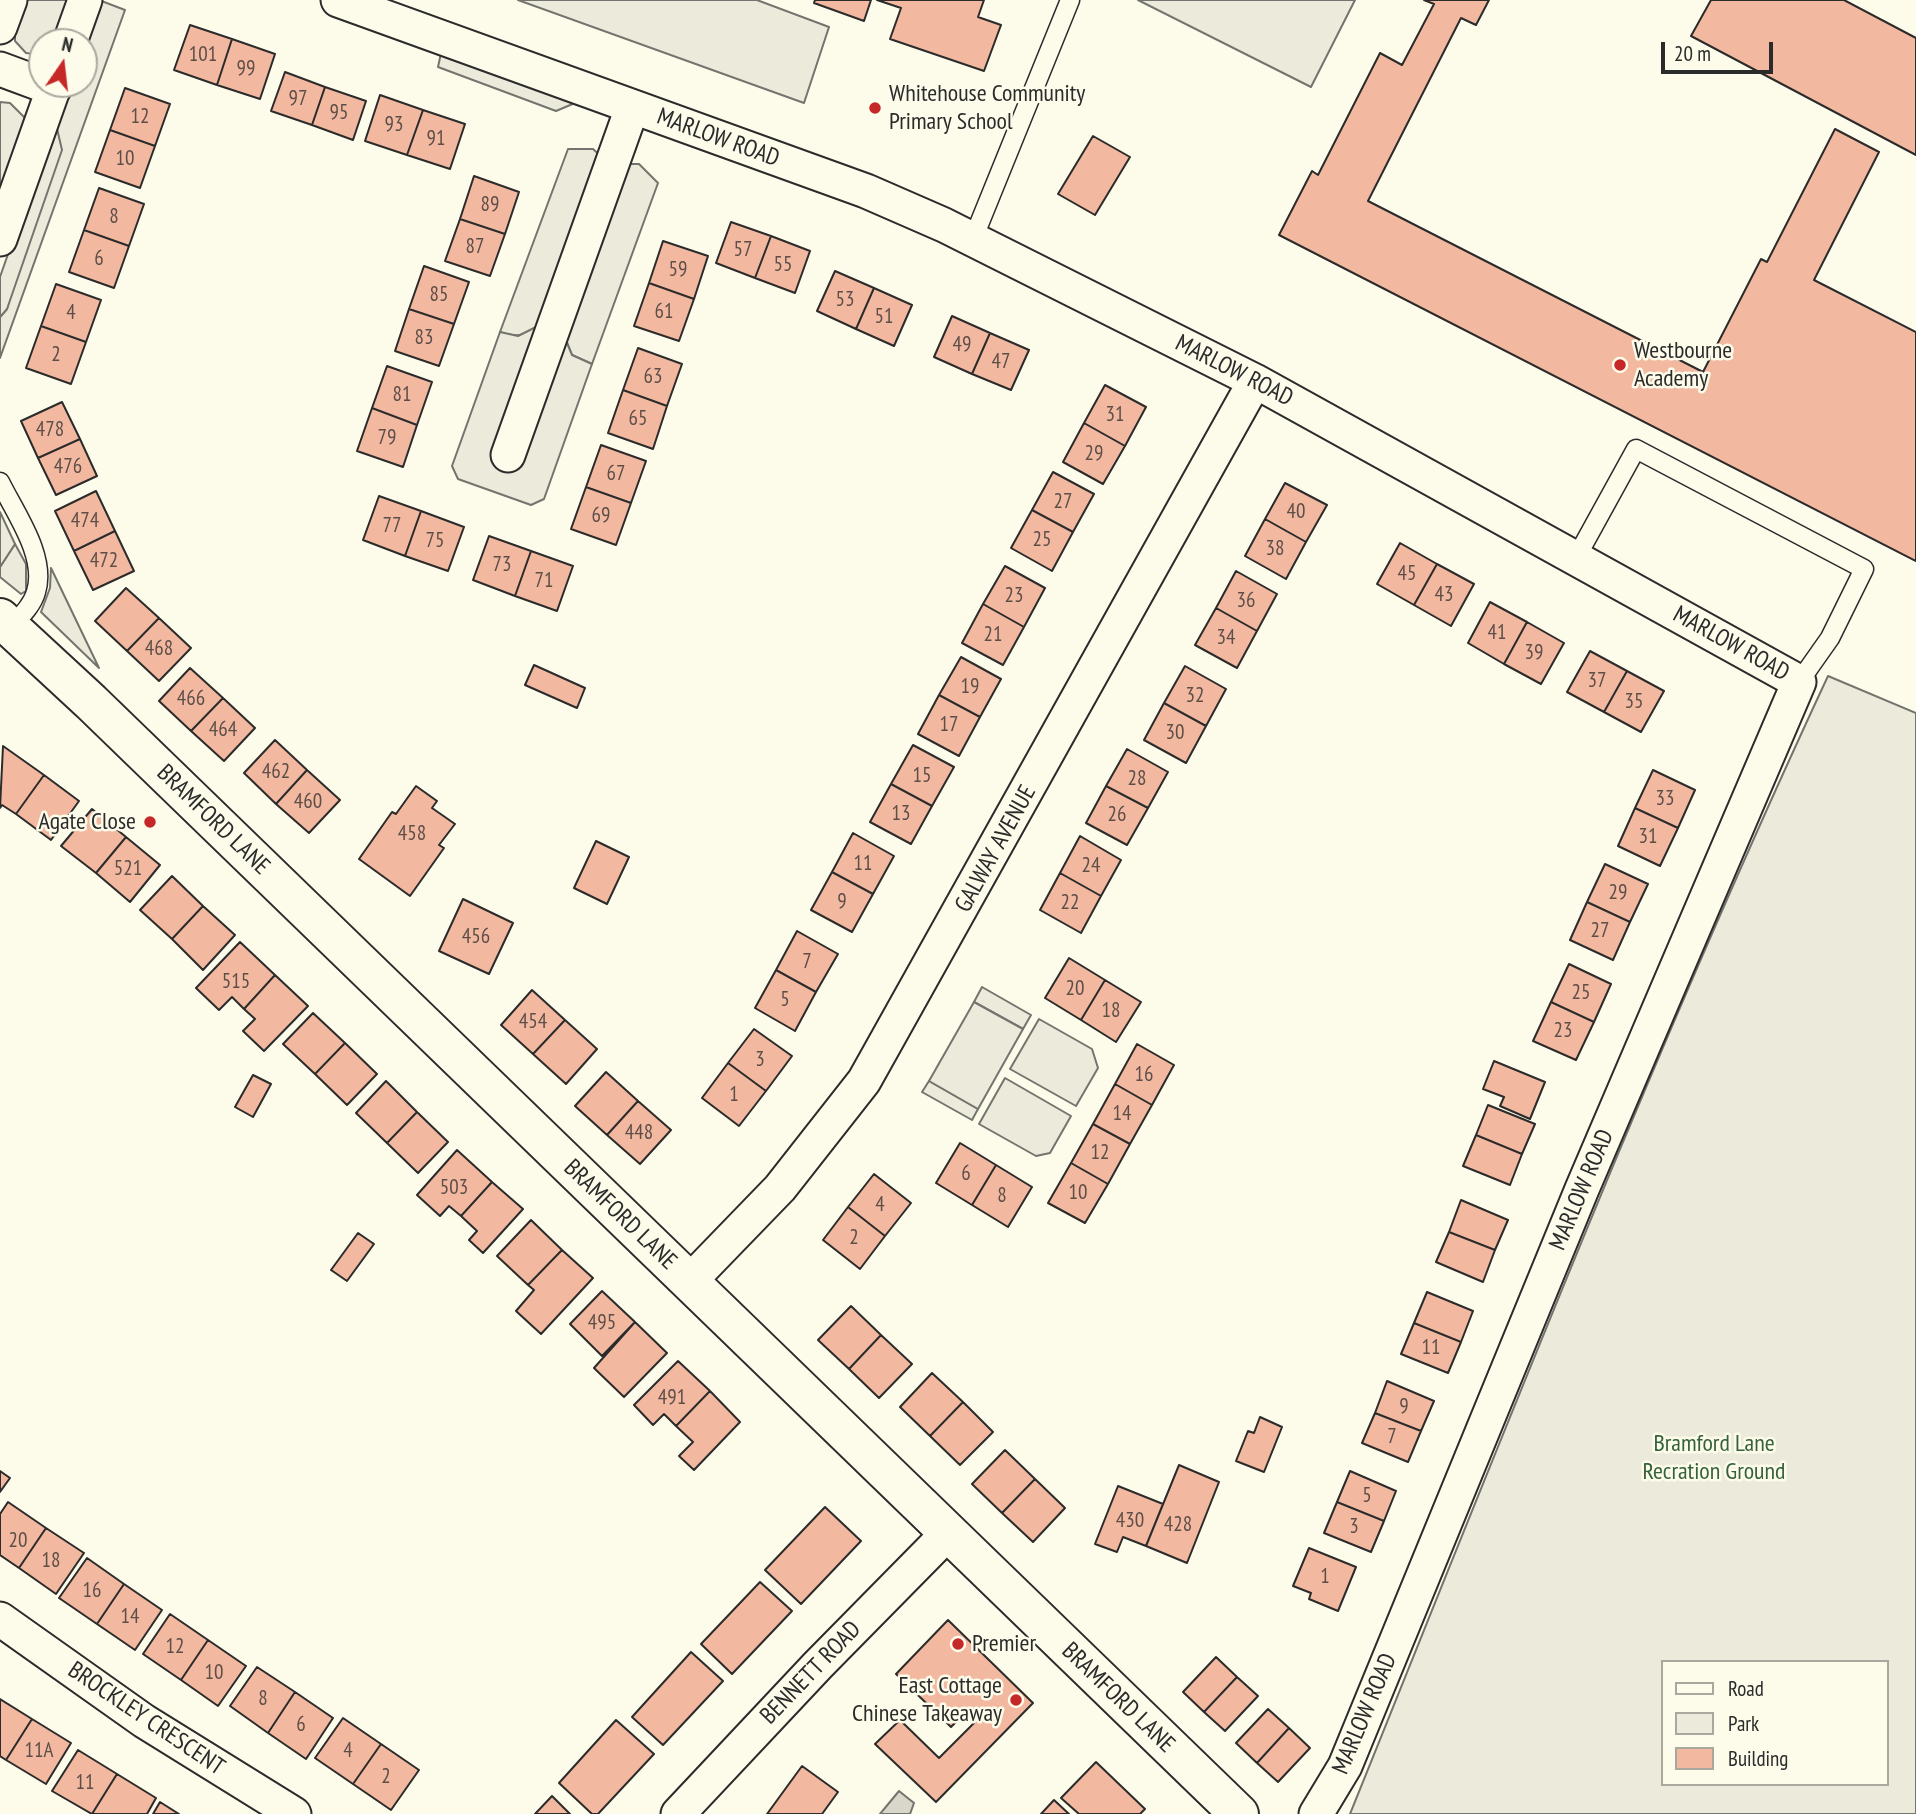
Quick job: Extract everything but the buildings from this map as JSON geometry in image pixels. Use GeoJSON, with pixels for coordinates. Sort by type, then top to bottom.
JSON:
{"type":"FeatureCollection","features":[{"type":"Feature","properties":{"kind":"street"},"geometry":{"type":"LineString","coordinates":[[0,27],[9,0]]}},
{"type":"Feature","properties":{"kind":"street"},"geometry":{"type":"LineString","coordinates":[[75,28],[85,0]]}},
{"type":"Feature","properties":{"kind":"street","name":"MARLOW ROAD"},"geometry":{"type":"LineString","coordinates":[[338,0],[866,191],[973,239],[1255,381],[1799,682],[1582,1189],[1345,1766],[1316,1814]]}},
{"type":"Feature","properties":{"kind":"street"},"geometry":{"type":"LineString","coordinates":[[0,69],[28,78]]}},
{"type":"Feature","properties":{"kind":"street"},"geometry":{"type":"LineString","coordinates":[[0,239],[50,98]]}},
{"type":"Feature","properties":{"kind":"street","name":"MARLOW ROAD"},"geometry":{"type":"LineString","coordinates":[[508,455],[632,108]]}},
{"type":"Feature","properties":{"kind":"street","name":"GALWAY AVENUE"},"geometry":{"type":"LineString","coordinates":[[689,1282],[780,1188],[818,1143],[883,1052],[1255,381]]}},
{"type":"Feature","properties":{"kind":"street","name":"BRAMFORD LANE"},"geometry":{"type":"LineString","coordinates":[[6,623],[689,1282],[1227,1810]]}},
{"type":"Feature","properties":{"kind":"street","name":"BENNETT ROAD"},"geometry":{"type":"LineString","coordinates":[[678,1814],[818,1665],[947,1534]]}},
{"type":"Feature","properties":{"kind":"street","name":"BROCKLEY CRESCENT"},"geometry":{"type":"LineString","coordinates":[[0,1619],[144,1721],[294,1814]]}},
{"type":"Feature","properties":{"kind":"lane"},"geometry":{"type":"LineString","coordinates":[[973,239],[1070,0]]}},
{"type":"Feature","properties":{"kind":"lane"},"geometry":{"type":"LineString","coordinates":[[1576,558],[1636,449],[1864,569],[1829,638],[1799,682]]}},
{"type":"Feature","properties":{"kind":"lane"},"geometry":{"type":"LineString","coordinates":[[0,482],[35,557],[39,573],[34,598],[6,623]]}},
{"type":"Feature","properties":{"kind":"green space"},"geometry":{"type":"Polygon","coordinates":[[[25,0],[71,0],[61,28],[28,28],[28,53],[15,41],[15,27],[25,0]]]}},
{"type":"Feature","properties":{"kind":"green space"},"geometry":{"type":"Polygon","coordinates":[[[99,0],[125,10],[98,85],[98,28],[89,28],[99,0]]]}},
{"type":"Feature","properties":{"kind":"green space"},"geometry":{"type":"Polygon","coordinates":[[[63,98],[93,98],[0,358],[0,317],[7,309],[63,98]]]}},
{"type":"Feature","properties":{"kind":"green space"},"geometry":{"type":"Polygon","coordinates":[[[0,102],[10,103],[26,119],[0,201],[0,102]]]}},
{"type":"Feature","properties":{"kind":"green space"},"geometry":{"type":"Polygon","coordinates":[[[568,149],[593,149],[603,158],[536,327],[519,335],[500,332],[568,149]]]}},
{"type":"Feature","properties":{"kind":"green space"},"geometry":{"type":"Polygon","coordinates":[[[623,164],[639,164],[658,183],[592,364],[572,355],[565,338],[623,164]]]}},
{"type":"Feature","properties":{"kind":"green space"},"geometry":{"type":"Polygon","coordinates":[[[15,544],[26,564],[26,591],[21,594],[0,577],[0,567],[15,544]]]}},
{"type":"Feature","properties":{"kind":"green space"},"geometry":{"type":"Polygon","coordinates":[[[51,568],[99,668],[41,612],[50,588],[51,568]]]}},
{"type":"Feature","properties":{"kind":"green space","name":"Bramford Lane Recration Ground"},"geometry":{"type":"Polygon","coordinates":[[[1828,676],[1916,713],[1916,1814],[1350,1814],[1523,1385],[1702,958],[1828,676]]]}},
{"type":"Feature","properties":{"kind":"green space"},"geometry":{"type":"Polygon","coordinates":[[[982,987],[1031,1015],[1023,1029],[974,1002],[982,987]]]}},
{"type":"Feature","properties":{"kind":"green space"},"geometry":{"type":"Polygon","coordinates":[[[1039,1019],[1092,1049],[1098,1068],[1076,1106],[1010,1069],[1039,1019]]]}},
{"type":"Feature","properties":{"kind":"green space"},"geometry":{"type":"Polygon","coordinates":[[[1005,1078],[1071,1116],[1050,1153],[1036,1156],[979,1124],[1005,1078]]]}},
{"type":"Feature","properties":{"kind":"green space"},"geometry":{"type":"Polygon","coordinates":[[[929,1081],[978,1109],[972,1120],[922,1092],[929,1081]]]}},
{"type":"Feature","properties":{"kind":"shaded area"},"geometry":{"type":"Polygon","coordinates":[[[518,0],[757,0],[829,27],[804,103],[518,0]]]}},
{"type":"Feature","properties":{"kind":"shaded area"},"geometry":{"type":"Polygon","coordinates":[[[1138,0],[1355,0],[1311,87],[1138,0]]]}},
{"type":"Feature","properties":{"kind":"shaded area"},"geometry":{"type":"Polygon","coordinates":[[[441,53],[575,103],[556,111],[438,67],[441,53]]]}},
{"type":"Feature","properties":{"kind":"shaded area"},"geometry":{"type":"Polygon","coordinates":[[[55,120],[62,150],[7,309],[0,317],[0,277],[55,120]]]}},
{"type":"Feature","properties":{"kind":"shaded area"},"geometry":{"type":"Polygon","coordinates":[[[536,327],[565,338],[572,355],[592,364],[544,499],[531,505],[458,479],[452,466],[500,332],[518,336],[536,327]]]}},
{"type":"Feature","properties":{"kind":"shaded area"},"geometry":{"type":"Polygon","coordinates":[[[0,512],[15,544],[0,567],[0,512]]]}},
{"type":"Feature","properties":{"kind":"shaded area"},"geometry":{"type":"Polygon","coordinates":[[[974,1002],[1023,1029],[978,1109],[929,1081],[974,1002]]]}},
{"type":"Feature","properties":{"kind":"shaded area"},"geometry":{"type":"Polygon","coordinates":[[[899,1791],[914,1803],[910,1814],[880,1814],[899,1791]]]}},
{"type":"Feature","properties":{"kind":"place","name":"Whitehouse Community Primary School"},"geometry":{"type":"Point","coordinates":[875,108]}},
{"type":"Feature","properties":{"kind":"place","name":"Westbourne Academy"},"geometry":{"type":"Point","coordinates":[1620,365]}},
{"type":"Feature","properties":{"kind":"place","name":"Agate Close"},"geometry":{"type":"Point","coordinates":[150,822]}},
{"type":"Feature","properties":{"kind":"place","name":"Premier"},"geometry":{"type":"Point","coordinates":[958,1644]}},
{"type":"Feature","properties":{"kind":"place","name":"East Cottage Chinese Takeaway"},"geometry":{"type":"Point","coordinates":[1016,1700]}}]}
